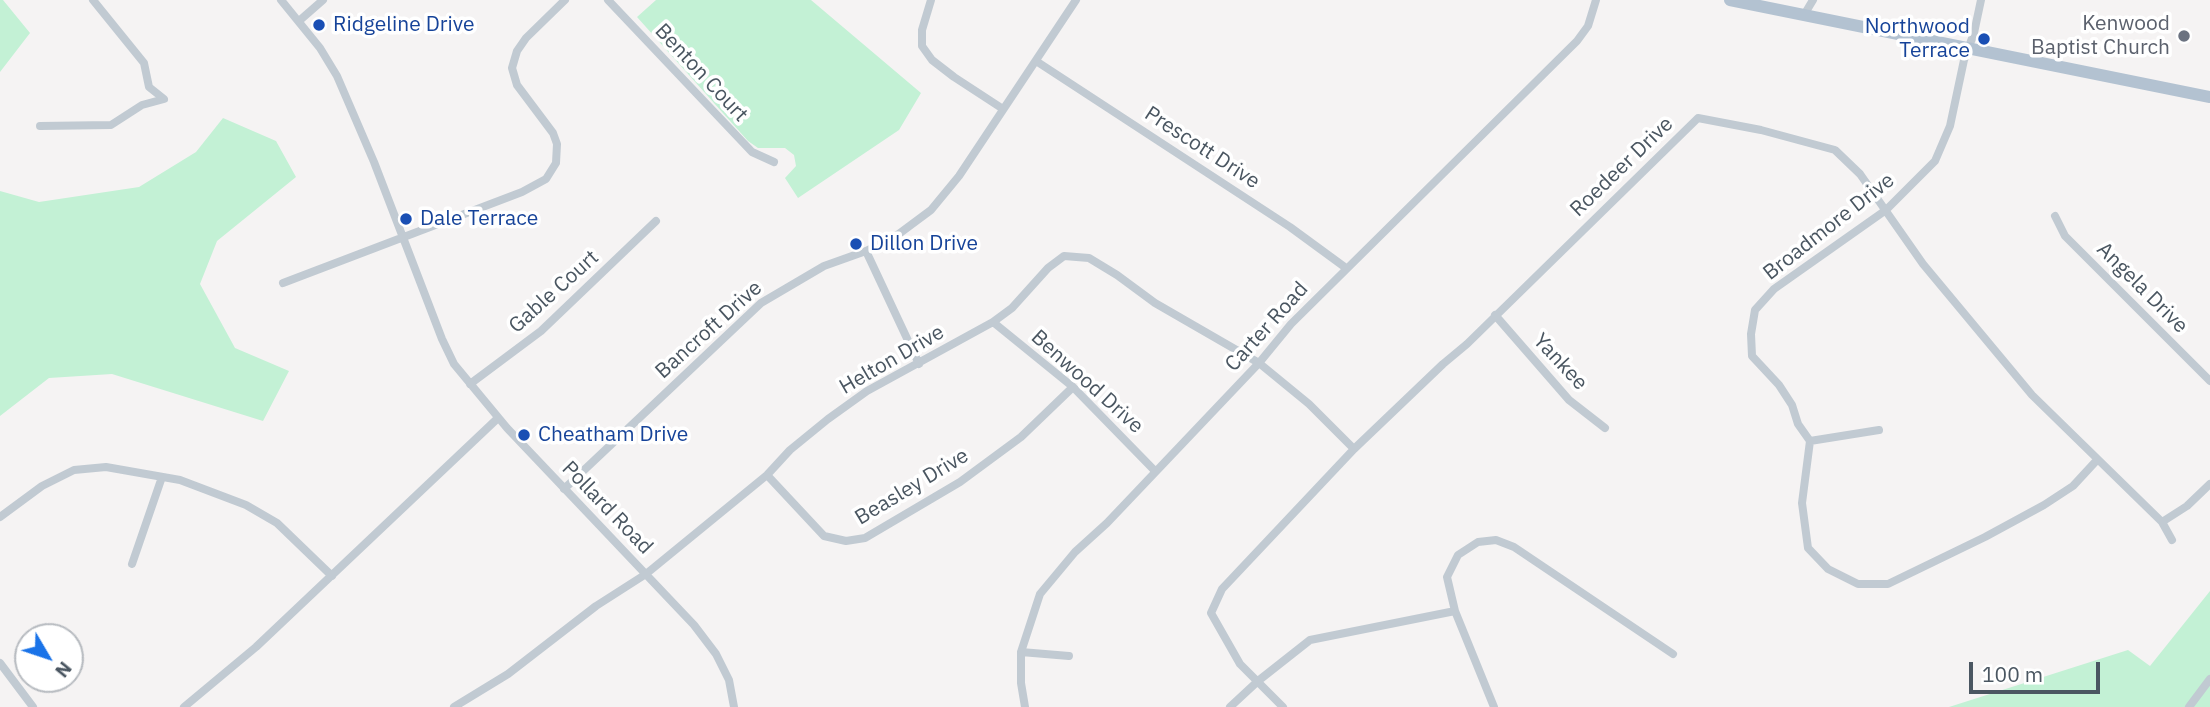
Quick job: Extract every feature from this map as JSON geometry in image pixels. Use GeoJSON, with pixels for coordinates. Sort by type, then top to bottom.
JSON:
{"type":"FeatureCollection","features":[{"type":"Feature","properties":{"kind":"main road"},"geometry":{"type":"LineString","coordinates":[[1730,0],[2210,97]]}},
{"type":"Feature","properties":{"kind":"street"},"geometry":{"type":"LineString","coordinates":[[40,127],[111,125],[142,105],[164,99],[149,87],[144,63],[93,0]]}},
{"type":"Feature","properties":{"kind":"street","name":"Pollard Road"},"geometry":{"type":"LineString","coordinates":[[281,0],[320,48],[337,76],[454,364],[498,418],[694,625],[716,654],[729,680],[734,707]]}},
{"type":"Feature","properties":{"kind":"street"},"geometry":{"type":"LineString","coordinates":[[299,21],[323,0]]}},
{"type":"Feature","properties":{"kind":"street"},"geometry":{"type":"LineString","coordinates":[[283,283],[531,188],[546,179],[556,163],[557,144],[553,133],[517,85],[512,68],[517,51],[526,38],[565,0]]}},
{"type":"Feature","properties":{"kind":"street","name":"Benton Court"},"geometry":{"type":"LineString","coordinates":[[608,0],[752,152],[775,162]]}},
{"type":"Feature","properties":{"kind":"street"},"geometry":{"type":"LineString","coordinates":[[931,0],[922,30],[922,46],[932,60],[954,78],[1003,109]]}},
{"type":"Feature","properties":{"kind":"street","name":"Bancroft Drive"},"geometry":{"type":"LineString","coordinates":[[565,489],[761,303],[824,266],[866,251],[906,229],[940,200],[959,176],[1076,0]]}},
{"type":"Feature","properties":{"kind":"street","name":"Carter Road"},"geometry":{"type":"LineString","coordinates":[[1025,707],[1021,683],[1021,652],[1041,594],[1075,552],[1107,523],[1259,363],[1291,324],[1577,41],[1588,26],[1596,0]]}},
{"type":"Feature","properties":{"kind":"street"},"geometry":{"type":"LineString","coordinates":[[1804,15],[1813,0]]}},
{"type":"Feature","properties":{"kind":"street"},"geometry":{"type":"LineString","coordinates":[[1970,48],[1981,0]]}},
{"type":"Feature","properties":{"kind":"street","name":"Broadmore Drive"},"geometry":{"type":"LineString","coordinates":[[1810,441],[1798,424],[1792,405],[1779,385],[1752,356],[1751,334],[1755,310],[1774,289],[1798,270],[1886,210],[1936,161],[1950,126],[1964,60],[1970,48]]}},
{"type":"Feature","properties":{"kind":"street","name":"Prescott Drive"},"geometry":{"type":"LineString","coordinates":[[1036,61],[1290,227],[1346,268]]}},
{"type":"Feature","properties":{"kind":"street","name":"Roedeer Drive"},"geometry":{"type":"LineString","coordinates":[[1283,707],[1240,664],[1211,614],[1222,589],[1354,449],[1698,118],[1761,130],[1835,150],[1860,174],[1923,264],[2032,395],[2162,522],[2172,540]]}},
{"type":"Feature","properties":{"kind":"street","name":"Angela Drive"},"geometry":{"type":"LineString","coordinates":[[2055,216],[2065,236],[2210,381]]}},
{"type":"Feature","properties":{"kind":"street","name":"Gable Court"},"geometry":{"type":"LineString","coordinates":[[470,384],[541,331],[656,221]]}},
{"type":"Feature","properties":{"kind":"street"},"geometry":{"type":"LineString","coordinates":[[866,251],[919,364]]}},
{"type":"Feature","properties":{"kind":"street","name":"Helton Drive"},"geometry":{"type":"LineString","coordinates":[[454,707],[508,674],[596,607],[646,574],[767,475],[790,450],[867,391],[993,322],[1012,308],[1048,268],[1064,256],[1089,258],[1155,303],[1259,363],[1309,404],[1354,449]]}},
{"type":"Feature","properties":{"kind":"street","name":"Yankee"},"geometry":{"type":"LineString","coordinates":[[1495,315],[1569,400],[1605,428]]}},
{"type":"Feature","properties":{"kind":"street","name":"Benwood Drive"},"geometry":{"type":"LineString","coordinates":[[993,322],[1073,387],[1155,471]]}},
{"type":"Feature","properties":{"kind":"street","name":"Beasley Drive"},"geometry":{"type":"LineString","coordinates":[[767,475],[824,536],[846,541],[865,538],[960,482],[1021,437],[1073,387]]}},
{"type":"Feature","properties":{"kind":"street"},"geometry":{"type":"LineString","coordinates":[[184,707],[256,647],[498,418]]}},
{"type":"Feature","properties":{"kind":"street"},"geometry":{"type":"LineString","coordinates":[[1879,430],[1810,441],[1802,503],[1808,548],[1828,569],[1858,584],[1888,584],[1985,537],[2073,486],[2097,460]]}},
{"type":"Feature","properties":{"kind":"street"},"geometry":{"type":"LineString","coordinates":[[0,517],[42,486],[74,470],[106,467],[180,480],[214,491],[277,523],[332,576]]}},
{"type":"Feature","properties":{"kind":"street"},"geometry":{"type":"LineString","coordinates":[[132,564],[162,477]]}},
{"type":"Feature","properties":{"kind":"street"},"geometry":{"type":"LineString","coordinates":[[2162,522],[2187,506],[2210,484]]}},
{"type":"Feature","properties":{"kind":"street"},"geometry":{"type":"LineString","coordinates":[[1494,707],[1455,611],[1447,577],[1458,555],[1478,542],[1496,540],[1514,547],[1673,654]]}},
{"type":"Feature","properties":{"kind":"street"},"geometry":{"type":"LineString","coordinates":[[1230,707],[1310,640],[1455,611]]}},
{"type":"Feature","properties":{"kind":"street"},"geometry":{"type":"LineString","coordinates":[[1021,652],[1069,656]]}},
{"type":"Feature","properties":{"kind":"street"},"geometry":{"type":"LineString","coordinates":[[0,663],[33,707]]}},
{"type":"Feature","properties":{"kind":"street"},"geometry":{"type":"LineString","coordinates":[[2189,707],[2210,679]]}},
{"type":"Feature","properties":{"kind":"green space"},"geometry":{"type":"Polygon","coordinates":[[[0,0],[3,0],[30,33],[0,72],[0,0]]]}},
{"type":"Feature","properties":{"kind":"green space"},"geometry":{"type":"Polygon","coordinates":[[[656,0],[811,0],[921,93],[899,130],[798,198],[785,178],[796,166],[794,155],[785,148],[758,148],[748,141],[637,17],[656,0]]]}},
{"type":"Feature","properties":{"kind":"green space"},"geometry":{"type":"Polygon","coordinates":[[[223,118],[276,141],[296,177],[217,241],[200,284],[235,348],[289,371],[263,421],[112,374],[49,378],[0,416],[0,191],[39,202],[139,187],[196,152],[223,118]]]}},
{"type":"Feature","properties":{"kind":"green space"},"geometry":{"type":"Polygon","coordinates":[[[2210,591],[2210,707],[1949,707],[2128,650],[2150,666],[2210,591]]]}},
{"type":"Feature","properties":{"kind":"place","name":"Ridgeline Drive"},"geometry":{"type":"Point","coordinates":[319,25]}},
{"type":"Feature","properties":{"kind":"place","name":"Kenwood Baptist Church"},"geometry":{"type":"Point","coordinates":[2184,36]}},
{"type":"Feature","properties":{"kind":"place","name":"Northwood Terrace"},"geometry":{"type":"Point","coordinates":[1984,39]}},
{"type":"Feature","properties":{"kind":"place","name":"Dale Terrace"},"geometry":{"type":"Point","coordinates":[406,219]}},
{"type":"Feature","properties":{"kind":"place","name":"Dillon Drive"},"geometry":{"type":"Point","coordinates":[856,244]}},
{"type":"Feature","properties":{"kind":"place","name":"Cheatham Drive"},"geometry":{"type":"Point","coordinates":[524,435]}}]}
